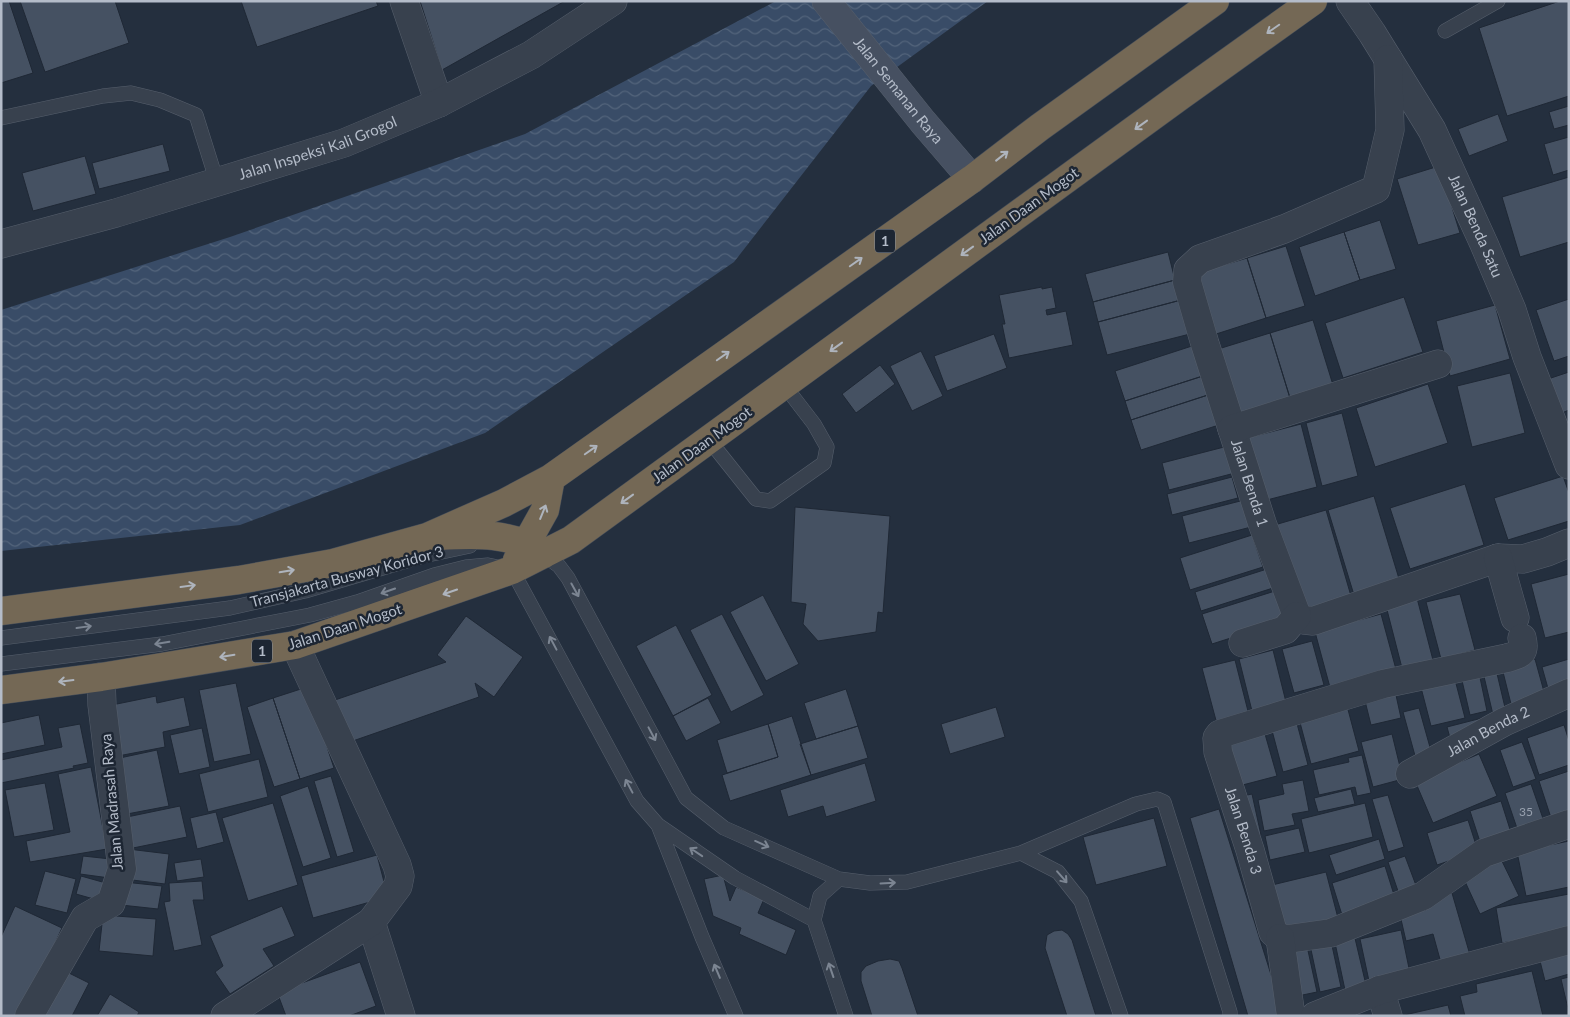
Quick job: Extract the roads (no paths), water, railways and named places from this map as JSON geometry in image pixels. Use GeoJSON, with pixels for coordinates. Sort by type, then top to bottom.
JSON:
{"type":"FeatureCollection","features":[{"type":"Feature","properties":{"kind":"highway","name":"1"},"geometry":{"type":"LineString","coordinates":[[1,611],[239,580],[333,564],[428,537],[504,503],[551,478],[972,179],[1040,127],[1215,1]]}},
{"type":"Feature","properties":{"kind":"highway","name":"Jalan Daan Mogot"},"geometry":{"type":"LineString","coordinates":[[1,690],[101,677],[295,645],[526,553],[571,540],[1313,1]]}},
{"type":"Feature","properties":{"kind":"highway"},"geometry":{"type":"LineString","coordinates":[[428,537],[463,535],[508,538],[526,553],[545,510],[551,478]]}},
{"type":"Feature","properties":{"kind":"street"},"geometry":{"type":"LineString","coordinates":[[404,1],[439,103]]}},
{"type":"Feature","properties":{"kind":"street","name":"Jalan Inspeksi Kali Grogol"},"geometry":{"type":"LineString","coordinates":[[1,244],[116,213],[344,143],[439,103],[531,55],[613,1]]}},
{"type":"Feature","properties":{"kind":"street","name":"Jalan Semanan Raya"},"geometry":{"type":"LineString","coordinates":[[826,1],[923,122],[972,179]]}},
{"type":"Feature","properties":{"kind":"street","name":"Jalan Benda Satu"},"geometry":{"type":"LineString","coordinates":[[1350,1],[1432,130],[1512,310],[1527,357],[1569,465]]}},
{"type":"Feature","properties":{"kind":"street","name":"Jalan Benda 1"},"geometry":{"type":"LineString","coordinates":[[1297,616],[1262,522],[1232,429],[1187,282],[1188,270],[1200,259],[1284,229],[1376,189],[1390,130],[1388,59]]}},
{"type":"Feature","properties":{"kind":"street"},"geometry":{"type":"LineString","coordinates":[[1232,429],[1438,364]]}},
{"type":"Feature","properties":{"kind":"street"},"geometry":{"type":"LineString","coordinates":[[1243,643],[1285,630],[1297,616],[1304,620],[1313,621],[1498,558],[1523,559],[1569,543]]}},
{"type":"Feature","properties":{"kind":"street","name":"Jalan Benda 3"},"geometry":{"type":"LineString","coordinates":[[1280,938],[1273,932],[1250,850],[1218,752],[1217,738],[1220,734],[1383,684],[1520,654],[1524,650],[1524,646],[1498,558]]}},
{"type":"Feature","properties":{"kind":"street"},"geometry":{"type":"LineString","coordinates":[[225,1016],[371,922],[398,886],[400,876],[397,865],[295,645]]}},
{"type":"Feature","properties":{"kind":"street","name":"Jalan Madrasah Raya"},"geometry":{"type":"LineString","coordinates":[[29,1016],[85,918],[111,903],[122,869],[102,705],[101,677]]}},
{"type":"Feature","properties":{"kind":"street","name":"Jalan Benda 2"},"geometry":{"type":"LineString","coordinates":[[1410,774],[1504,722],[1569,693]]}},
{"type":"Feature","properties":{"kind":"street"},"geometry":{"type":"LineString","coordinates":[[1292,1016],[1280,938],[1288,939],[1331,932],[1423,896],[1484,853],[1569,824]]}},
{"type":"Feature","properties":{"kind":"street"},"geometry":{"type":"LineString","coordinates":[[371,922],[401,1016]]}},
{"type":"Feature","properties":{"kind":"street"},"geometry":{"type":"LineString","coordinates":[[1315,1016],[1380,990],[1569,940]]}},
{"type":"Feature","properties":{"kind":"street"},"geometry":{"type":"LineString","coordinates":[[1380,990],[1388,1016]]}},
{"type":"Feature","properties":{"kind":"lane"},"geometry":{"type":"LineString","coordinates":[[1445,31],[1498,1]]}},
{"type":"Feature","properties":{"kind":"lane"},"geometry":{"type":"LineString","coordinates":[[1,118],[103,96],[131,93],[160,100],[196,114],[217,182]]}},
{"type":"Feature","properties":{"kind":"lane"},"geometry":{"type":"LineString","coordinates":[[709,440],[756,500],[770,501],[824,463],[827,447],[814,424],[784,385]]}},
{"type":"Feature","properties":{"kind":"lane","name":"Transjakarta Busway Koridor 3"},"geometry":{"type":"LineString","coordinates":[[1,638],[230,608],[305,591],[422,556],[461,547],[502,543],[526,553]]}},
{"type":"Feature","properties":{"kind":"lane"},"geometry":{"type":"LineString","coordinates":[[526,553],[638,801],[658,826],[702,938],[736,1016]]}},
{"type":"Feature","properties":{"kind":"lane"},"geometry":{"type":"LineString","coordinates":[[526,553],[558,566],[568,578],[686,798],[724,828],[839,879],[870,884],[907,882],[1021,853],[1136,804],[1157,799],[1164,802],[1230,1016]]}},
{"type":"Feature","properties":{"kind":"lane","name":"Transjakarta Busway Koridor 3"},"geometry":{"type":"LineString","coordinates":[[1,664],[162,644],[310,615],[357,602],[434,575],[466,567],[488,565],[526,553]]}},
{"type":"Feature","properties":{"kind":"lane"},"geometry":{"type":"LineString","coordinates":[[658,826],[735,878],[814,920]]}},
{"type":"Feature","properties":{"kind":"lane"},"geometry":{"type":"LineString","coordinates":[[1021,853],[1058,872],[1081,901],[1121,1016]]}},
{"type":"Feature","properties":{"kind":"lane"},"geometry":{"type":"LineString","coordinates":[[839,879],[820,896],[814,920],[846,1016]]}},
{"type":"Feature","properties":{"kind":"water"},"geometry":{"type":"Polygon","coordinates":[[[776,1],[988,1],[871,86],[734,262],[485,433],[240,525],[1,551],[1,310],[230,237],[525,134],[776,1]]]}}]}
